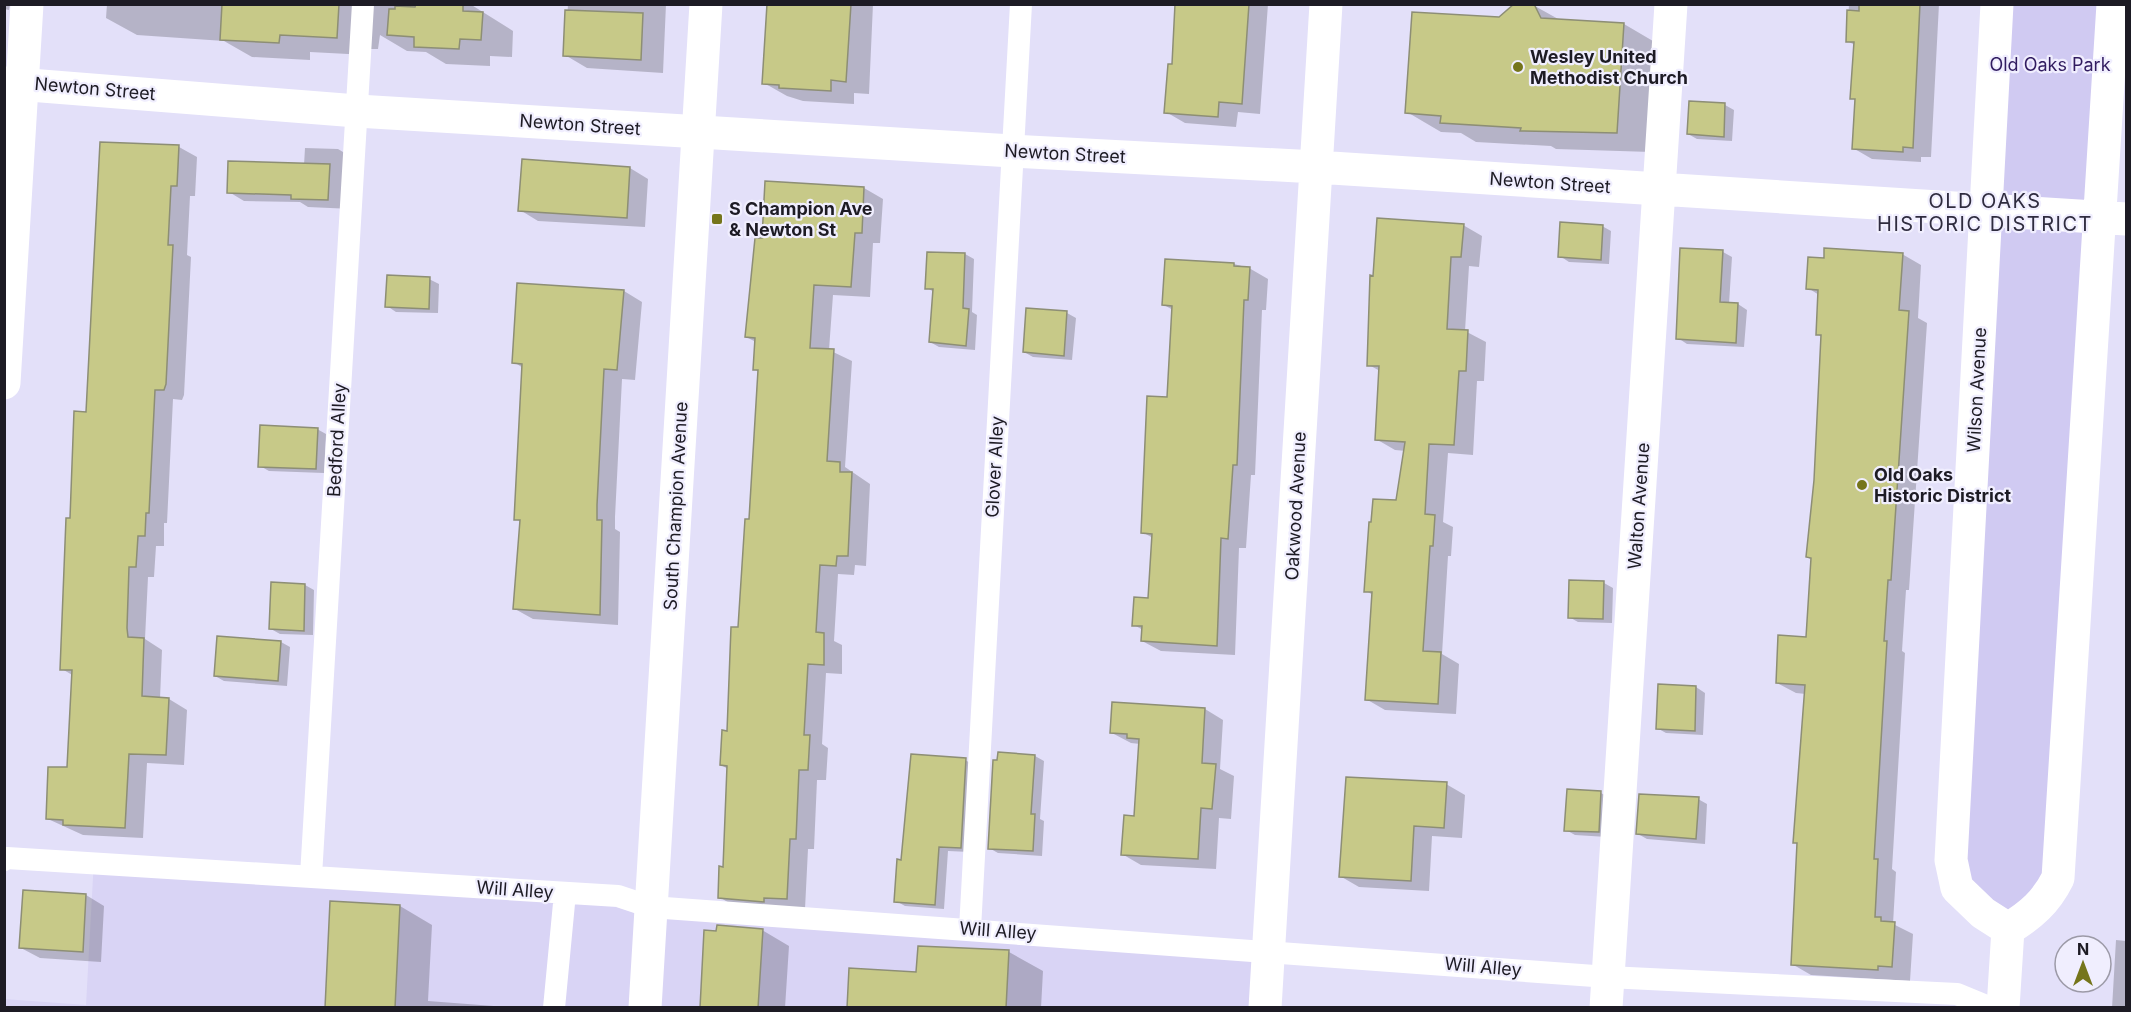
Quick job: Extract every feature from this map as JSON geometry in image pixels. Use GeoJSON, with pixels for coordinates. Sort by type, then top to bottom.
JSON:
{"type":"FeatureCollection","features":[{"type":"Feature","properties":{"kind":"street"},"geometry":{"type":"LineString","coordinates":[[4,383],[13,83],[27,4]]}},
{"type":"Feature","properties":{"kind":"street","name":"South Champion Avenue"},"geometry":{"type":"LineString","coordinates":[[645,1008],[706,4]]}},
{"type":"Feature","properties":{"kind":"street","name":"Oakwood Avenue"},"geometry":{"type":"LineString","coordinates":[[1265,1008],[1326,4]]}},
{"type":"Feature","properties":{"kind":"street","name":"Walton Avenue"},"geometry":{"type":"LineString","coordinates":[[1607,992],[1671,4]]}},
{"type":"Feature","properties":{"kind":"street","name":"Wilson Avenue"},"geometry":{"type":"LineString","coordinates":[[1998,4],[1951,860],[1957,888],[1983,913],[2008,929]]}},
{"type":"Feature","properties":{"kind":"street"},"geometry":{"type":"LineString","coordinates":[[2003,1008],[2008,929],[2032,915],[2048,898],[2058,878],[2113,218],[2113,4]]}},
{"type":"Feature","properties":{"kind":"street","name":"Newton Street"},"geometry":{"type":"LineString","coordinates":[[13,83],[357,111],[1316,167],[2113,218]]}},
{"type":"Feature","properties":{"kind":"lane","name":"Bedford Alley"},"geometry":{"type":"LineString","coordinates":[[311,876],[363,4]]}},
{"type":"Feature","properties":{"kind":"lane","name":"Glover Alley"},"geometry":{"type":"LineString","coordinates":[[970,929],[1021,4]]}},
{"type":"Feature","properties":{"kind":"lane","name":"Will Alley"},"geometry":{"type":"LineString","coordinates":[[4,860],[7,858],[618,896],[651,907],[1268,950],[1607,992],[1958,994],[1991,1008]]}},
{"type":"Feature","properties":{"kind":"lane"},"geometry":{"type":"LineString","coordinates":[[554,1008],[565,893]]}},
{"type":"Feature","properties":{"kind":"shaded area"},"geometry":{"type":"Polygon","coordinates":[[[94,859],[1263,947],[1260,1008],[5,1008],[4,999],[86,1005],[94,859]]]}},
{"type":"Feature","properties":{"kind":"green space","name":"Old Oaks Park"},"geometry":{"type":"Polygon","coordinates":[[[2003,5],[2104,5],[2050,883],[2008,926],[1959,888],[2003,5]]]}},
{"type":"Feature","properties":{"kind":"building"},"geometry":{"type":"Polygon","coordinates":[[[222,4],[339,4],[337,38],[280,35],[279,43],[220,40],[222,4]]]}},
{"type":"Feature","properties":{"kind":"building"},"geometry":{"type":"Polygon","coordinates":[[[416,4],[463,4],[463,11],[483,12],[481,40],[460,39],[459,49],[414,47],[414,37],[387,35],[389,9],[395,9],[395,6],[415,7],[416,4]]]}},
{"type":"Feature","properties":{"kind":"building"},"geometry":{"type":"Polygon","coordinates":[[[767,4],[851,4],[846,82],[831,80],[831,91],[779,88],[779,85],[762,84],[767,4]]]}},
{"type":"Feature","properties":{"kind":"building"},"geometry":{"type":"Polygon","coordinates":[[[1175,4],[1249,4],[1242,104],[1219,102],[1218,117],[1164,113],[1168,64],[1172,64],[1175,4]]]}},
{"type":"Feature","properties":{"kind":"building","name":"Wesley United Methodist Church"},"geometry":{"type":"Polygon","coordinates":[[[1514,4],[1534,4],[1541,18],[1624,23],[1617,133],[1520,131],[1521,128],[1440,123],[1441,116],[1405,113],[1412,12],[1499,17],[1514,4]]]}},
{"type":"Feature","properties":{"kind":"building"},"geometry":{"type":"Polygon","coordinates":[[[1859,4],[1920,4],[1913,148],[1903,147],[1903,152],[1852,149],[1855,99],[1850,99],[1854,42],[1846,42],[1847,10],[1859,11],[1859,4]]]}},
{"type":"Feature","properties":{"kind":"building"},"geometry":{"type":"Polygon","coordinates":[[[565,10],[643,13],[641,60],[563,56],[565,10]]]}},
{"type":"Feature","properties":{"kind":"building"},"geometry":{"type":"Polygon","coordinates":[[[1689,101],[1725,103],[1724,137],[1687,134],[1689,101]]]}},
{"type":"Feature","properties":{"kind":"building"},"geometry":{"type":"Polygon","coordinates":[[[100,142],[179,145],[177,186],[171,186],[168,245],[173,245],[166,384],[164,390],[155,390],[149,513],[146,513],[145,536],[138,536],[136,567],[129,567],[127,628],[128,637],[144,638],[142,696],[169,698],[166,755],[129,754],[125,828],[63,825],[63,820],[46,819],[48,767],[67,767],[72,670],[60,670],[66,518],[70,518],[74,411],[86,412],[100,142]]]}},
{"type":"Feature","properties":{"kind":"building"},"geometry":{"type":"Polygon","coordinates":[[[522,159],[630,167],[627,218],[518,211],[522,159]]]}},
{"type":"Feature","properties":{"kind":"building"},"geometry":{"type":"Polygon","coordinates":[[[228,161],[330,164],[328,200],[291,199],[291,195],[227,193],[228,161]]]}},
{"type":"Feature","properties":{"kind":"building"},"geometry":{"type":"Polygon","coordinates":[[[765,181],[864,187],[862,233],[855,233],[851,287],[814,285],[810,348],[834,349],[827,461],[840,462],[840,472],[852,472],[848,556],[837,556],[836,566],[820,565],[816,632],[824,633],[824,665],[808,664],[804,735],[810,735],[808,770],[799,770],[796,839],[790,839],[787,899],[764,898],[764,902],[718,898],[719,866],[723,867],[727,766],[720,765],[722,730],[727,731],[731,627],[738,627],[745,519],[749,519],[758,370],[753,370],[755,338],[745,337],[755,238],[762,238],[765,181]]]}},
{"type":"Feature","properties":{"kind":"building"},"geometry":{"type":"Polygon","coordinates":[[[1377,218],[1464,224],[1461,257],[1451,257],[1447,329],[1468,330],[1466,371],[1459,371],[1454,445],[1429,444],[1425,514],[1435,515],[1433,546],[1430,546],[1423,651],[1441,652],[1438,704],[1365,700],[1372,592],[1364,592],[1369,522],[1371,522],[1373,499],[1396,500],[1405,442],[1375,440],[1379,366],[1367,366],[1370,275],[1373,276],[1377,218]]]}},
{"type":"Feature","properties":{"kind":"building"},"geometry":{"type":"Polygon","coordinates":[[[1560,222],[1603,225],[1601,260],[1558,257],[1560,222]]]}},
{"type":"Feature","properties":{"kind":"building"},"geometry":{"type":"Polygon","coordinates":[[[1680,248],[1723,250],[1720,302],[1738,303],[1736,343],[1676,339],[1680,248]]]}},
{"type":"Feature","properties":{"kind":"building"},"geometry":{"type":"Polygon","coordinates":[[[1824,248],[1903,253],[1899,310],[1909,311],[1891,580],[1888,580],[1884,641],[1887,641],[1874,859],[1878,859],[1875,917],[1881,917],[1881,921],[1895,922],[1892,967],[1878,966],[1878,970],[1791,965],[1797,843],[1793,843],[1805,685],[1776,683],[1778,635],[1806,637],[1811,558],[1806,557],[1814,480],[1821,335],[1816,335],[1818,290],[1806,289],[1808,257],[1824,258],[1824,248]]]}},
{"type":"Feature","properties":{"kind":"building"},"geometry":{"type":"Polygon","coordinates":[[[927,252],[965,253],[963,308],[969,309],[966,346],[929,342],[933,289],[925,289],[927,252]]]}},
{"type":"Feature","properties":{"kind":"building"},"geometry":{"type":"Polygon","coordinates":[[[1165,259],[1234,263],[1234,266],[1250,267],[1248,300],[1244,300],[1237,465],[1233,465],[1228,539],[1221,538],[1217,646],[1141,641],[1142,626],[1132,626],[1134,597],[1148,598],[1152,534],[1141,533],[1147,396],[1167,397],[1172,306],[1162,305],[1165,259]]]}},
{"type":"Feature","properties":{"kind":"building"},"geometry":{"type":"Polygon","coordinates":[[[387,275],[430,277],[429,309],[385,307],[387,275]]]}},
{"type":"Feature","properties":{"kind":"building"},"geometry":{"type":"Polygon","coordinates":[[[517,283],[624,290],[617,370],[604,369],[597,505],[597,520],[602,520],[600,615],[513,609],[520,520],[514,520],[522,364],[512,363],[517,283]]]}},
{"type":"Feature","properties":{"kind":"building"},"geometry":{"type":"Polygon","coordinates":[[[1026,308],[1067,311],[1064,356],[1023,352],[1026,308]]]}},
{"type":"Feature","properties":{"kind":"building"},"geometry":{"type":"Polygon","coordinates":[[[260,425],[318,428],[316,469],[258,467],[260,425]]]}},
{"type":"Feature","properties":{"kind":"building"},"geometry":{"type":"Polygon","coordinates":[[[1569,580],[1604,581],[1603,619],[1568,618],[1569,580]]]}},
{"type":"Feature","properties":{"kind":"building"},"geometry":{"type":"Polygon","coordinates":[[[271,582],[305,584],[304,631],[269,629],[271,582]]]}},
{"type":"Feature","properties":{"kind":"building"},"geometry":{"type":"Polygon","coordinates":[[[217,636],[281,641],[278,681],[214,676],[217,636]]]}},
{"type":"Feature","properties":{"kind":"building"},"geometry":{"type":"Polygon","coordinates":[[[1658,684],[1696,686],[1695,731],[1656,729],[1658,684]]]}},
{"type":"Feature","properties":{"kind":"building"},"geometry":{"type":"Polygon","coordinates":[[[1112,702],[1205,708],[1202,763],[1216,764],[1212,809],[1201,808],[1198,859],[1121,855],[1124,815],[1134,816],[1139,739],[1127,738],[1127,734],[1110,733],[1112,702]]]}},
{"type":"Feature","properties":{"kind":"building"},"geometry":{"type":"Polygon","coordinates":[[[998,752],[1035,755],[1031,814],[1035,814],[1033,851],[988,849],[993,760],[997,760],[998,752]]]}},
{"type":"Feature","properties":{"kind":"building"},"geometry":{"type":"Polygon","coordinates":[[[911,754],[966,758],[961,848],[939,847],[935,905],[894,902],[897,859],[901,860],[911,754]]]}},
{"type":"Feature","properties":{"kind":"building"},"geometry":{"type":"Polygon","coordinates":[[[1346,777],[1447,782],[1444,828],[1414,826],[1411,881],[1339,877],[1346,777]]]}},
{"type":"Feature","properties":{"kind":"building"},"geometry":{"type":"Polygon","coordinates":[[[1567,789],[1601,791],[1599,832],[1564,831],[1567,789]]]}},
{"type":"Feature","properties":{"kind":"building"},"geometry":{"type":"Polygon","coordinates":[[[1639,794],[1699,797],[1696,839],[1636,834],[1639,794]]]}},
{"type":"Feature","properties":{"kind":"building"},"geometry":{"type":"Polygon","coordinates":[[[23,890],[86,894],[83,952],[19,948],[23,890]]]}},
{"type":"Feature","properties":{"kind":"building"},"geometry":{"type":"Polygon","coordinates":[[[330,901],[400,905],[395,1008],[325,1008],[330,901]]]}},
{"type":"Feature","properties":{"kind":"building"},"geometry":{"type":"Polygon","coordinates":[[[717,925],[763,929],[758,1008],[700,1008],[704,930],[716,931],[717,925]]]}},
{"type":"Feature","properties":{"kind":"building"},"geometry":{"type":"Polygon","coordinates":[[[918,946],[1009,950],[1006,1008],[847,1008],[849,968],[916,972],[918,946]]]}},
{"type":"Feature","properties":{"kind":"place","name":"Wesley United Methodist Church"},"geometry":{"type":"Point","coordinates":[1518,67]}},
{"type":"Feature","properties":{"kind":"place","name":"S Champion Ave & Newton St"},"geometry":{"type":"Point","coordinates":[717,219]}},
{"type":"Feature","properties":{"kind":"place","name":"Old Oaks Historic District"},"geometry":{"type":"Point","coordinates":[1862,485]}},
{"type":"Feature","properties":{"kind":"district","name":"OLD OAKS HISTORIC DISTRICT"},"geometry":{"type":"Point","coordinates":[1985,212]}}]}
